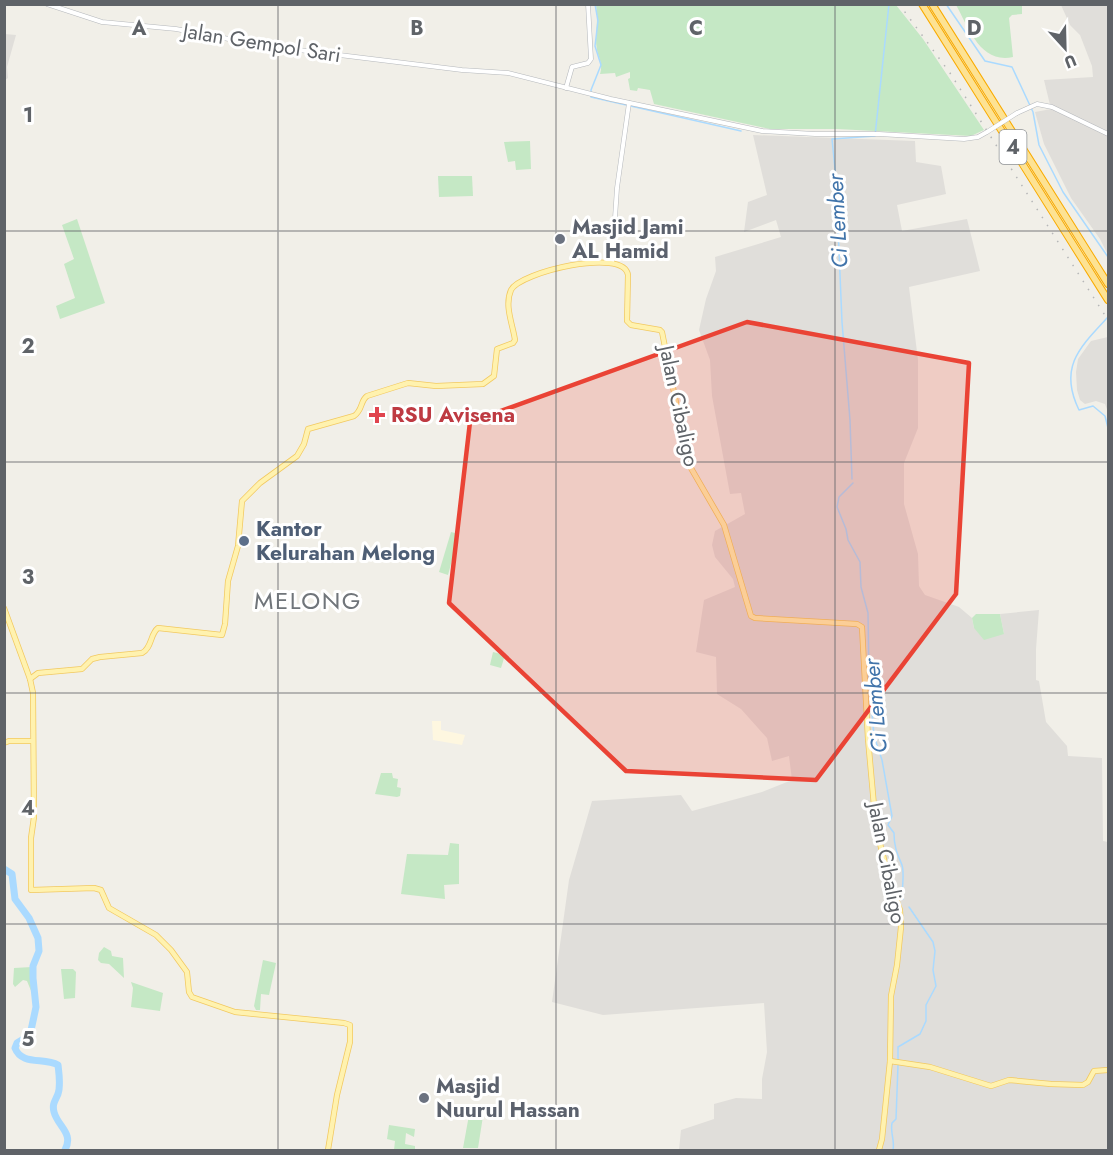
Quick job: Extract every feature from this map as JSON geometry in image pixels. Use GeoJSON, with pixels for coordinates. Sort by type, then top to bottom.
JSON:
{"type":"FeatureCollection","features":[{"type":"Feature","properties":{"kind":"highway","name":"4"},"geometry":{"type":"LineString","coordinates":[[922,4],[1108,300]]}},
{"type":"Feature","properties":{"kind":"highway","name":"4"},"geometry":{"type":"LineString","coordinates":[[932,4],[1108,284]]}},
{"type":"Feature","properties":{"kind":"main road","name":"Jalan Cibaligo"},"geometry":{"type":"LineString","coordinates":[[612,263],[623,266],[627,270],[628,323],[662,332],[685,452],[700,487],[724,525],[752,617],[857,624],[862,627],[876,828],[889,879],[900,910],[901,927],[891,996],[890,1061],[879,1150]]}},
{"type":"Feature","properties":{"kind":"main road"},"geometry":{"type":"LineString","coordinates":[[30,679],[38,674],[82,669],[92,659],[100,657],[142,653],[147,650],[158,628],[222,634],[225,624],[228,577],[238,546],[243,500],[260,483],[299,453],[308,429],[354,416],[360,411],[363,400],[367,396],[405,384],[486,383],[494,376],[497,349],[515,340],[509,317],[509,302],[513,288],[566,265],[612,263]]}},
{"type":"Feature","properties":{"kind":"main road"},"geometry":{"type":"LineString","coordinates":[[4,608],[30,679],[34,704],[32,741],[34,817],[31,838],[31,890],[94,888],[101,890],[109,908],[156,936],[171,950],[188,972],[189,992],[195,999],[235,1012],[344,1023],[351,1026],[350,1042],[337,1095],[328,1150]]}},
{"type":"Feature","properties":{"kind":"main road"},"geometry":{"type":"LineString","coordinates":[[4,743],[32,741]]}},
{"type":"Feature","properties":{"kind":"main road"},"geometry":{"type":"LineString","coordinates":[[890,1061],[949,1072],[992,1086],[1009,1080],[1083,1084],[1088,1082],[1094,1071],[1108,1070]]}},
{"type":"Feature","properties":{"kind":"street","name":"Jalan Gempol Sari"},"geometry":{"type":"LineString","coordinates":[[47,4],[102,22],[183,30],[298,51],[521,75],[628,105],[762,131],[964,139],[978,137],[1017,113],[1037,104],[1052,107],[1108,134]]}},
{"type":"Feature","properties":{"kind":"street"},"geometry":{"type":"LineString","coordinates":[[566,88],[572,67],[588,64],[591,59],[588,47],[590,32],[588,4]]}},
{"type":"Feature","properties":{"kind":"street"},"geometry":{"type":"LineString","coordinates":[[612,263],[617,188],[628,105]]}},
{"type":"Feature","properties":{"kind":"highlighted area"},"geometry":{"type":"Polygon","coordinates":[[[747,322],[969,363],[956,594],[816,780],[626,771],[449,603],[470,422],[747,322]]]}},
{"type":"Feature","properties":{"kind":"shaded area"},"geometry":{"type":"Polygon","coordinates":[[[1061,5],[1108,5],[1108,255],[1100,239],[1071,198],[1044,144],[1035,112],[1051,109],[1044,80],[1093,77],[1092,66],[1080,35],[1070,25],[1061,5]]]}},
{"type":"Feature","properties":{"kind":"shaded area"},"geometry":{"type":"Polygon","coordinates":[[[5,34],[16,35],[7,67],[8,78],[5,80],[5,34]]]}},
{"type":"Feature","properties":{"kind":"shaded area"},"geometry":{"type":"Polygon","coordinates":[[[753,135],[915,141],[916,162],[941,166],[946,194],[897,205],[902,231],[967,219],[980,271],[909,287],[918,360],[918,428],[904,463],[904,504],[918,554],[919,586],[925,595],[959,607],[972,618],[974,628],[1004,634],[1000,614],[1039,610],[1036,680],[1039,681],[1046,722],[1067,746],[1068,756],[1102,758],[1103,841],[1108,842],[1108,1150],[679,1150],[681,1130],[714,1119],[714,1104],[736,1098],[762,1099],[762,1079],[767,1052],[764,1003],[603,1015],[552,1002],[569,880],[592,801],[681,795],[692,811],[762,792],[792,780],[789,756],[772,761],[767,738],[741,709],[717,694],[716,657],[696,652],[704,600],[735,587],[733,579],[715,557],[712,545],[715,531],[745,514],[741,493],[730,494],[712,396],[710,360],[699,330],[706,299],[716,271],[715,257],[781,237],[776,220],[744,232],[748,202],[767,195],[753,135]]]}},
{"type":"Feature","properties":{"kind":"shaded area"},"geometry":{"type":"Polygon","coordinates":[[[1108,337],[1108,412],[1105,404],[1096,401],[1085,404],[1080,400],[1076,372],[1078,359],[1091,341],[1108,337]]]}},
{"type":"Feature","properties":{"kind":"shaded area"},"geometry":{"type":"Polygon","coordinates":[[[432,721],[441,721],[441,730],[465,735],[462,745],[433,740],[432,721]]]}},
{"type":"Feature","properties":{"kind":"green space"},"geometry":{"type":"Polygon","coordinates":[[[596,5],[896,5],[923,39],[984,130],[971,136],[837,129],[770,129],[654,104],[650,90],[638,88],[637,91],[630,90],[628,79],[630,72],[616,77],[615,73],[600,74],[601,64],[596,44],[596,5]]]}},
{"type":"Feature","properties":{"kind":"green space"},"geometry":{"type":"Polygon","coordinates":[[[956,5],[1022,5],[1022,14],[1012,15],[1009,18],[1013,57],[1002,58],[984,50],[971,33],[956,5]]]}},
{"type":"Feature","properties":{"kind":"green space"},"geometry":{"type":"Polygon","coordinates":[[[530,141],[531,169],[516,170],[515,161],[508,162],[504,142],[530,141]]]}},
{"type":"Feature","properties":{"kind":"green space"},"geometry":{"type":"Polygon","coordinates":[[[438,176],[472,176],[473,196],[439,197],[438,176]]]}},
{"type":"Feature","properties":{"kind":"green space"},"geometry":{"type":"Polygon","coordinates":[[[77,219],[105,303],[60,319],[56,306],[75,298],[64,264],[74,259],[62,225],[77,219]]]}},
{"type":"Feature","properties":{"kind":"green space"},"geometry":{"type":"Polygon","coordinates":[[[451,532],[459,534],[448,575],[439,572],[451,532]]]}},
{"type":"Feature","properties":{"kind":"green space"},"geometry":{"type":"Polygon","coordinates":[[[976,614],[1000,614],[1004,634],[984,640],[974,628],[972,618],[976,614]]]}},
{"type":"Feature","properties":{"kind":"green space"},"geometry":{"type":"Polygon","coordinates":[[[493,652],[505,655],[501,668],[490,665],[493,652]]]}},
{"type":"Feature","properties":{"kind":"green space"},"geometry":{"type":"Polygon","coordinates":[[[381,773],[392,773],[393,778],[398,779],[397,787],[401,788],[400,796],[375,794],[381,773]]]}},
{"type":"Feature","properties":{"kind":"green space"},"geometry":{"type":"Polygon","coordinates":[[[450,843],[459,844],[459,884],[444,885],[445,899],[401,894],[407,854],[448,855],[450,843]]]}},
{"type":"Feature","properties":{"kind":"green space"},"geometry":{"type":"Polygon","coordinates":[[[104,947],[111,951],[112,956],[123,958],[124,978],[109,964],[98,960],[99,953],[104,947]]]}},
{"type":"Feature","properties":{"kind":"green space"},"geometry":{"type":"Polygon","coordinates":[[[263,960],[276,963],[269,995],[261,994],[260,1010],[256,1010],[254,1006],[263,960]]]}},
{"type":"Feature","properties":{"kind":"green space"},"geometry":{"type":"Polygon","coordinates":[[[32,967],[34,998],[27,981],[23,980],[15,987],[13,984],[14,968],[32,967]]]}},
{"type":"Feature","properties":{"kind":"green space"},"geometry":{"type":"Polygon","coordinates":[[[61,969],[73,969],[76,972],[75,998],[64,999],[61,969]]]}},
{"type":"Feature","properties":{"kind":"green space"},"geometry":{"type":"Polygon","coordinates":[[[131,982],[163,993],[160,1011],[131,1007],[133,988],[131,982]]]}},
{"type":"Feature","properties":{"kind":"green space"},"geometry":{"type":"Polygon","coordinates":[[[469,1115],[483,1116],[478,1148],[463,1148],[469,1115]]]}},
{"type":"Feature","properties":{"kind":"green space"},"geometry":{"type":"Polygon","coordinates":[[[389,1125],[415,1129],[414,1137],[406,1133],[405,1144],[415,1146],[415,1150],[394,1150],[395,1141],[387,1139],[389,1125]]]}},
{"type":"Feature","properties":{"kind":"waterway"},"geometry":{"type":"LineString","coordinates":[[595,4],[598,21],[595,46],[601,65],[591,90],[591,97],[741,131]]}},
{"type":"Feature","properties":{"kind":"waterway","name":"Ci Lember"},"geometry":{"type":"LineString","coordinates":[[852,479],[832,139],[875,136],[889,4]]}},
{"type":"Feature","properties":{"kind":"waterway"},"geometry":{"type":"LineString","coordinates":[[946,4],[985,61],[1012,67],[1033,112],[1039,145],[1063,192],[1108,257]]}},
{"type":"Feature","properties":{"kind":"waterway"},"geometry":{"type":"LineString","coordinates":[[1108,317],[1081,348],[1075,359],[1071,382],[1079,410],[1093,406],[1105,416],[1108,428]]}},
{"type":"Feature","properties":{"kind":"waterway","name":"Ci Lember"},"geometry":{"type":"LineString","coordinates":[[853,483],[839,497],[837,507],[848,540],[860,562],[861,587],[868,613],[869,676],[874,736],[882,760],[892,816],[888,825],[894,833],[895,846],[903,869],[903,899]]}},
{"type":"Feature","properties":{"kind":"waterway"},"geometry":{"type":"LineString","coordinates":[[4,869],[12,874],[15,899],[29,918],[38,938],[39,951],[33,966],[36,1007],[30,1035],[17,1043],[15,1048],[18,1054],[28,1059],[58,1065],[60,1080],[53,1109],[67,1134],[65,1150]]}},
{"type":"Feature","properties":{"kind":"waterway","name":"Ci Lember"},"geometry":{"type":"LineString","coordinates":[[898,1060],[898,1047],[920,1034],[926,1021],[926,1005],[936,986],[933,970],[935,951],[933,942],[909,907]]}},
{"type":"Feature","properties":{"kind":"waterway","name":"Ci Lember"},"geometry":{"type":"LineString","coordinates":[[893,1150],[892,1123],[896,1119],[898,1065]]}},
{"type":"Feature","properties":{"kind":"railway"},"geometry":{"type":"LineString","coordinates":[[899,4],[950,73],[1108,320]]}},
{"type":"Feature","properties":{"kind":"place","name":"Masjid Jami AL Hamid"},"geometry":{"type":"Point","coordinates":[560,239]}},
{"type":"Feature","properties":{"kind":"place","name":"RSU Avisena"},"geometry":{"type":"Point","coordinates":[377,415]}},
{"type":"Feature","properties":{"kind":"place","name":"Kantor Kelurahan Melong"},"geometry":{"type":"Point","coordinates":[244,541]}},
{"type":"Feature","properties":{"kind":"place","name":"Masjid Nuurul Hassan"},"geometry":{"type":"Point","coordinates":[424,1098]}},
{"type":"Feature","properties":{"kind":"district","name":"MELONG"},"geometry":{"type":"Point","coordinates":[308,600]}}]}
